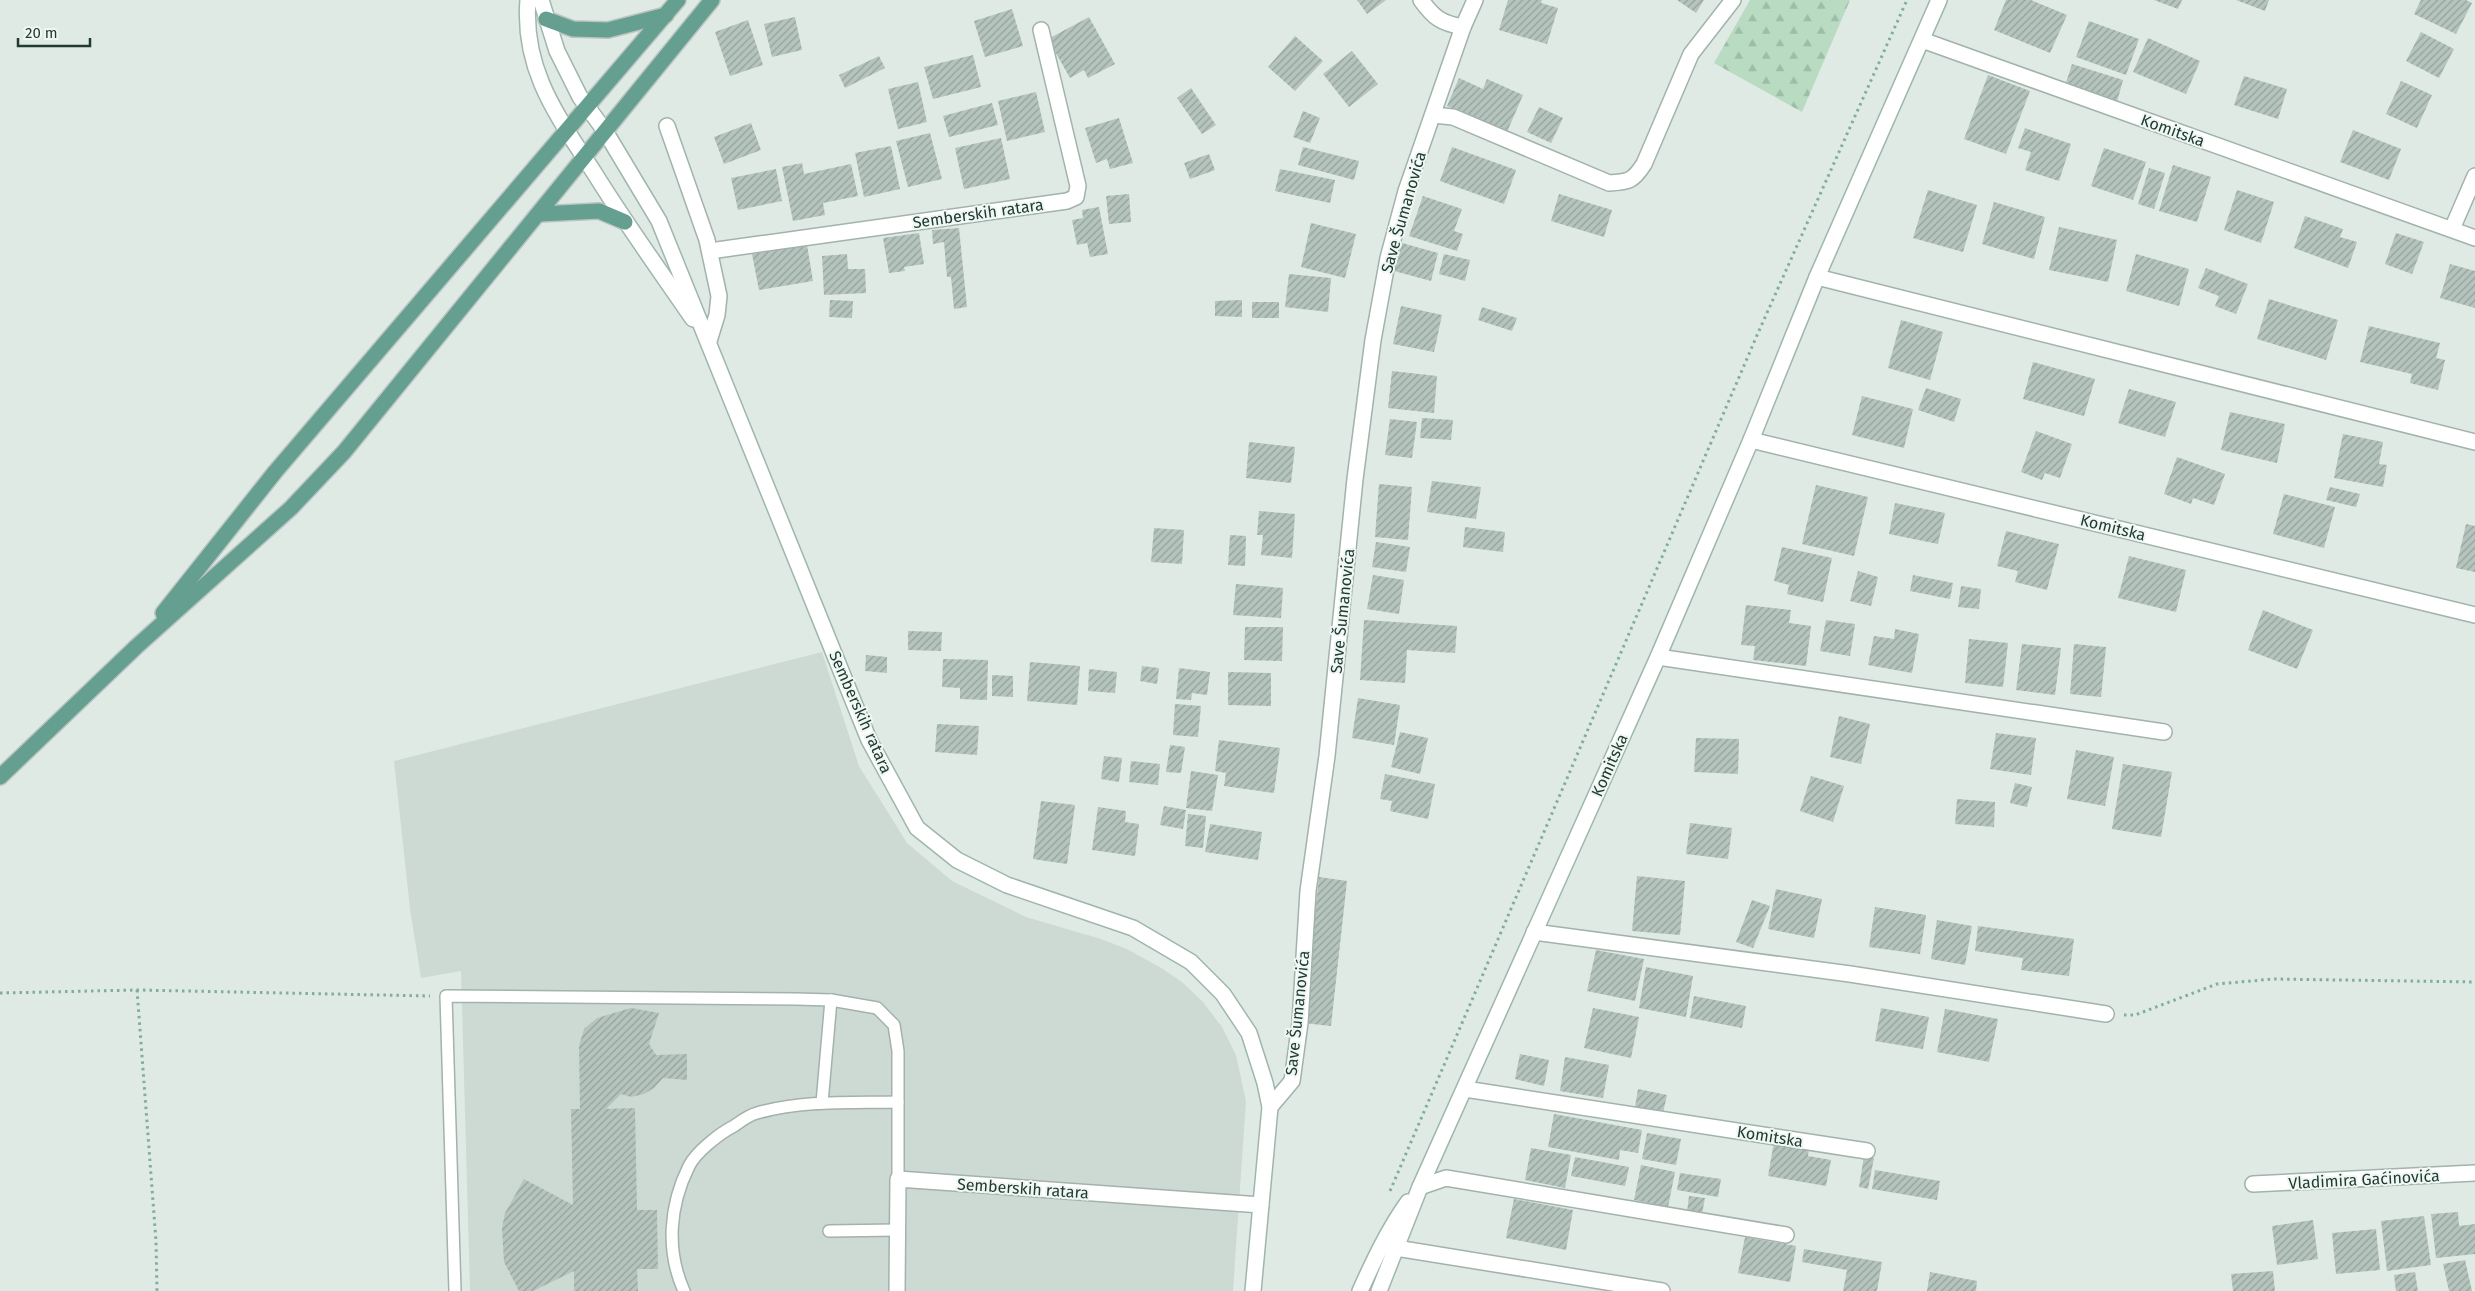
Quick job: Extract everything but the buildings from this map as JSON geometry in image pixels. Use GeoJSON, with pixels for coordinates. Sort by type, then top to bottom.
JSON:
{"type":"FeatureCollection","features":[{"type":"Feature","properties":{"kind":"main road"},"geometry":{"type":"LineString","coordinates":[[136,647],[275,472],[678,0]]}},
{"type":"Feature","properties":{"kind":"main road"},"geometry":{"type":"LineString","coordinates":[[0,777],[136,647],[291,508],[344,452],[585,159],[605,131],[712,0]]}},
{"type":"Feature","properties":{"kind":"main road"},"geometry":{"type":"LineString","coordinates":[[546,19],[572,29],[608,30],[666,14]]}},
{"type":"Feature","properties":{"kind":"main road"},"geometry":{"type":"LineString","coordinates":[[540,214],[599,211],[625,222]]}},
{"type":"Feature","properties":{"kind":"street"},"geometry":{"type":"LineString","coordinates":[[528,0],[527,11],[532,60],[545,93],[566,133],[625,222],[709,341]]}},
{"type":"Feature","properties":{"kind":"street"},"geometry":{"type":"LineString","coordinates":[[541,0],[557,51],[586,107],[605,131],[659,220],[709,341]]}},
{"type":"Feature","properties":{"kind":"street"},"geometry":{"type":"LineString","coordinates":[[1421,0],[1432,14],[1446,24],[1463,27]]}},
{"type":"Feature","properties":{"kind":"street","name":"Save Šumanovića"},"geometry":{"type":"LineString","coordinates":[[1270,1107],[1292,1081],[1300,1023],[1308,891],[1327,756],[1355,479],[1373,340],[1393,239],[1406,192],[1463,27],[1475,0]]}},
{"type":"Feature","properties":{"kind":"street"},"geometry":{"type":"LineString","coordinates":[[1433,115],[1453,117],[1609,183],[1623,182],[1635,178],[1644,164],[1691,54],[1733,0]]}},
{"type":"Feature","properties":{"kind":"street","name":"Komitska"},"geometry":{"type":"LineString","coordinates":[[1379,1291],[1420,1187],[1658,657],[1751,440],[1817,277],[1939,0]]}},
{"type":"Feature","properties":{"kind":"street","name":"Semberskih ratara"},"geometry":{"type":"LineString","coordinates":[[710,250],[1067,201],[1076,197],[1078,186],[1041,30]]}},
{"type":"Feature","properties":{"kind":"street","name":"Komitska"},"geometry":{"type":"LineString","coordinates":[[1922,40],[2475,238]]}},
{"type":"Feature","properties":{"kind":"street"},"geometry":{"type":"LineString","coordinates":[[667,126],[710,250],[719,296],[717,315],[709,341]]}},
{"type":"Feature","properties":{"kind":"street"},"geometry":{"type":"LineString","coordinates":[[2452,229],[2475,176]]}},
{"type":"Feature","properties":{"kind":"street"},"geometry":{"type":"LineString","coordinates":[[1817,277],[2475,442]]}},
{"type":"Feature","properties":{"kind":"street","name":"Semberskih ratara"},"geometry":{"type":"LineString","coordinates":[[709,341],[870,740],[917,828],[958,860],[1007,885],[1133,928],[1191,962],[1223,994],[1250,1033],[1266,1083],[1270,1107],[1253,1291]]}},
{"type":"Feature","properties":{"kind":"street","name":"Komitska"},"geometry":{"type":"LineString","coordinates":[[1751,440],[2475,615]]}},
{"type":"Feature","properties":{"kind":"street"},"geometry":{"type":"LineString","coordinates":[[1658,657],[2164,732]]}},
{"type":"Feature","properties":{"kind":"street"},"geometry":{"type":"LineString","coordinates":[[1534,932],[1850,974],[2106,1014]]}},
{"type":"Feature","properties":{"kind":"street","name":"Komitska"},"geometry":{"type":"LineString","coordinates":[[1465,1089],[1867,1151]]}},
{"type":"Feature","properties":{"kind":"street","name":"Vladimira Gaćinovića"},"geometry":{"type":"LineString","coordinates":[[2253,1184],[2475,1173]]}},
{"type":"Feature","properties":{"kind":"street"},"geometry":{"type":"LineString","coordinates":[[1360,1291],[1395,1221],[1420,1187],[1446,1178],[1786,1235]]}},
{"type":"Feature","properties":{"kind":"street"},"geometry":{"type":"LineString","coordinates":[[897,1291],[898,1179]]}},
{"type":"Feature","properties":{"kind":"street","name":"Semberskih ratara"},"geometry":{"type":"LineString","coordinates":[[898,1179],[1261,1205]]}},
{"type":"Feature","properties":{"kind":"street"},"geometry":{"type":"LineString","coordinates":[[1396,1248],[1662,1291]]}},
{"type":"Feature","properties":{"kind":"street"},"geometry":{"type":"LineString","coordinates":[[1254,1273],[1261,1291]]}},
{"type":"Feature","properties":{"kind":"lane"},"geometry":{"type":"LineString","coordinates":[[455,1291],[446,996],[831,1000],[877,1008],[894,1025],[898,1051],[898,1179]]}},
{"type":"Feature","properties":{"kind":"lane"},"geometry":{"type":"LineString","coordinates":[[822,1103],[831,1000]]}},
{"type":"Feature","properties":{"kind":"lane"},"geometry":{"type":"LineString","coordinates":[[684,1291],[676,1274],[671,1242],[676,1200],[690,1164],[720,1134],[754,1114],[784,1107],[822,1103],[898,1102]]}},
{"type":"Feature","properties":{"kind":"lane"},"geometry":{"type":"LineString","coordinates":[[829,1231],[897,1230]]}},
{"type":"Feature","properties":{"kind":"path"},"geometry":{"type":"LineString","coordinates":[[1388,1195],[1746,360],[1907,0]]}},
{"type":"Feature","properties":{"kind":"path"},"geometry":{"type":"LineString","coordinates":[[2106,1014],[2134,1015],[2217,984],[2273,978],[2475,982]]}},
{"type":"Feature","properties":{"kind":"path"},"geometry":{"type":"LineString","coordinates":[[137,990],[156,1241],[157,1291]]}},
{"type":"Feature","properties":{"kind":"path"},"geometry":{"type":"LineString","coordinates":[[0,993],[137,990],[446,996]]}},
{"type":"Feature","properties":{"kind":"shaded area"},"geometry":{"type":"Polygon","coordinates":[[[822,652],[859,766],[907,843],[952,881],[1026,917],[1101,939],[1127,949],[1163,969],[1182,982],[1203,1002],[1222,1027],[1236,1055],[1246,1101],[1233,1291],[470,1291],[461,971],[421,978],[410,909],[394,761],[822,652]]]}},
{"type":"Feature","properties":{"kind":"green space"},"geometry":{"type":"Polygon","coordinates":[[[1750,0],[1850,0],[1802,112],[1714,63],[1750,0]]]}}]}
